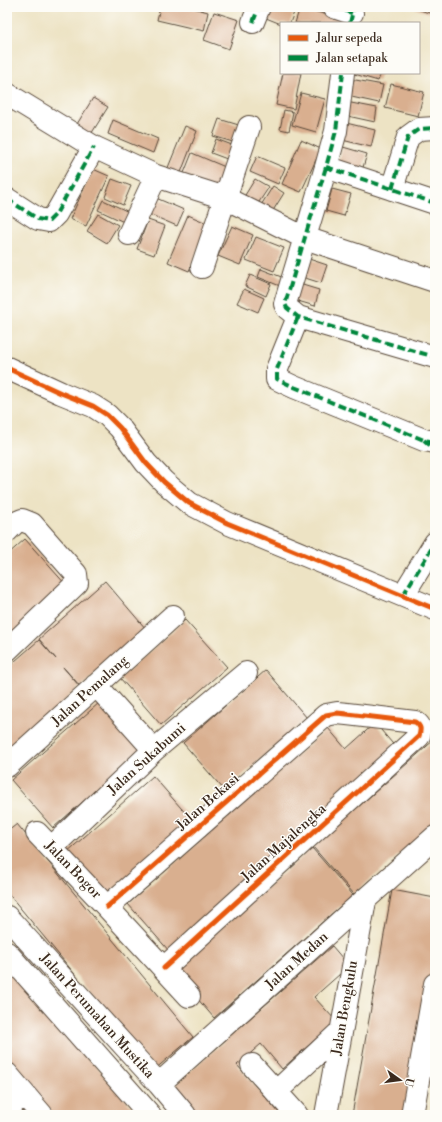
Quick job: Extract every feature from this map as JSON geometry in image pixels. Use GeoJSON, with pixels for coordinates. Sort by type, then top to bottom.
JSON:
{"type":"FeatureCollection","features":[{"type":"Feature","properties":{"kind":"street"},"geometry":{"type":"LineString","coordinates":[[343,74],[336,132],[285,304],[287,308],[298,317],[435,357]]}},
{"type":"Feature","properties":{"kind":"street"},"geometry":{"type":"LineString","coordinates":[[7,94],[94,147],[156,176],[225,198],[304,238],[435,281]]}},
{"type":"Feature","properties":{"kind":"street"},"geometry":{"type":"LineString","coordinates":[[202,267],[249,127]]}},
{"type":"Feature","properties":{"kind":"street"},"geometry":{"type":"LineString","coordinates":[[392,189],[408,137],[419,129],[435,128]]}},
{"type":"Feature","properties":{"kind":"street"},"geometry":{"type":"LineString","coordinates":[[7,199],[38,219],[49,221],[56,214],[94,147]]}},
{"type":"Feature","properties":{"kind":"street"},"geometry":{"type":"LineString","coordinates":[[326,167],[435,204]]}},
{"type":"Feature","properties":{"kind":"street"},"geometry":{"type":"LineString","coordinates":[[129,234],[156,176]]}},
{"type":"Feature","properties":{"kind":"street"},"geometry":{"type":"LineString","coordinates":[[298,317],[277,369],[277,380],[431,444]]}},
{"type":"Feature","properties":{"kind":"street"},"geometry":{"type":"LineString","coordinates":[[7,368],[60,393],[93,406],[107,415],[120,428],[146,463],[164,482],[189,503],[228,523],[435,609]]}},
{"type":"Feature","properties":{"kind":"street"},"geometry":{"type":"LineString","coordinates":[[7,531],[15,523],[22,520],[32,524],[76,574],[77,583],[7,650]]}},
{"type":"Feature","properties":{"kind":"street"},"geometry":{"type":"LineString","coordinates":[[403,595],[435,543]]}},
{"type":"Feature","properties":{"kind":"street","name":"Jalan Pemalang"},"geometry":{"type":"LineString","coordinates":[[7,766],[174,616]]}},
{"type":"Feature","properties":{"kind":"street","name":"Jalan Sukabumi"},"geometry":{"type":"LineString","coordinates":[[44,841],[246,674]]}},
{"type":"Feature","properties":{"kind":"street"},"geometry":{"type":"LineString","coordinates":[[96,685],[154,750]]}},
{"type":"Feature","properties":{"kind":"street","name":"Jalan Majalengka"},"geometry":{"type":"LineString","coordinates":[[164,968],[420,736],[421,729],[419,724],[415,722],[337,713],[326,715]]}},
{"type":"Feature","properties":{"kind":"street","name":"Jalan Bekasi"},"geometry":{"type":"LineString","coordinates":[[107,906],[326,715]]}},
{"type":"Feature","properties":{"kind":"street","name":"Jalan Medan"},"geometry":{"type":"LineString","coordinates":[[159,1084],[435,837]]}},
{"type":"Feature","properties":{"kind":"street","name":"Jalan Bogor"},"geometry":{"type":"LineString","coordinates":[[44,841],[107,906],[189,996]]}},
{"type":"Feature","properties":{"kind":"street","name":"Jalan Bengkulu"},"geometry":{"type":"LineString","coordinates":[[326,1115],[364,901]]}},
{"type":"Feature","properties":{"kind":"street","name":"Jalan Perumahan Mustika"},"geometry":{"type":"LineString","coordinates":[[7,917],[159,1084],[185,1115]]}},
{"type":"Feature","properties":{"kind":"street","name":"Jalan Perumahan Mustika"},"geometry":{"type":"LineString","coordinates":[[7,954],[150,1115]]}},
{"type":"Feature","properties":{"kind":"street"},"geometry":{"type":"LineString","coordinates":[[412,1115],[435,984]]}},
{"type":"Feature","properties":{"kind":"street"},"geometry":{"type":"LineString","coordinates":[[277,1091],[341,1031]]}},
{"type":"Feature","properties":{"kind":"street"},"geometry":{"type":"LineString","coordinates":[[252,1065],[297,1115]]}},
{"type":"Feature","properties":{"kind":"street"},"geometry":{"type":"LineString","coordinates":[[7,1074],[42,1115]]}},
{"type":"Feature","properties":{"kind":"street"},"geometry":{"type":"LineString","coordinates":[[7,1109],[24,1094]]}},
{"type":"Feature","properties":{"kind":"building"},"geometry":{"type":"Polygon","coordinates":[[[160,7],[189,7],[208,12],[204,31],[157,20],[160,7]]]}},
{"type":"Feature","properties":{"kind":"building"},"geometry":{"type":"Polygon","coordinates":[[[270,7],[296,7],[290,22],[280,22],[280,24],[266,18],[270,7]]]}},
{"type":"Feature","properties":{"kind":"building"},"geometry":{"type":"Polygon","coordinates":[[[300,7],[341,19],[340,22],[295,22],[300,7]]]}},
{"type":"Feature","properties":{"kind":"building"},"geometry":{"type":"Polygon","coordinates":[[[411,7],[431,7],[429,13],[411,7]]]}},
{"type":"Feature","properties":{"kind":"building"},"geometry":{"type":"Polygon","coordinates":[[[214,12],[239,20],[229,49],[204,40],[214,12]]]}},
{"type":"Feature","properties":{"kind":"building"},"geometry":{"type":"Polygon","coordinates":[[[283,74],[301,74],[294,109],[276,105],[283,74]]]}},
{"type":"Feature","properties":{"kind":"building"},"geometry":{"type":"Polygon","coordinates":[[[354,74],[381,74],[378,81],[354,74]]]}},
{"type":"Feature","properties":{"kind":"building"},"geometry":{"type":"Polygon","coordinates":[[[350,79],[383,85],[379,103],[347,96],[350,79]]]}},
{"type":"Feature","properties":{"kind":"building"},"geometry":{"type":"Polygon","coordinates":[[[391,84],[424,92],[418,116],[385,108],[391,84]]]}},
{"type":"Feature","properties":{"kind":"building"},"geometry":{"type":"Polygon","coordinates":[[[301,93],[325,99],[316,132],[292,125],[301,93]]]}},
{"type":"Feature","properties":{"kind":"building"},"geometry":{"type":"Polygon","coordinates":[[[93,98],[108,107],[88,139],[74,129],[93,98]]]}},
{"type":"Feature","properties":{"kind":"building"},"geometry":{"type":"Polygon","coordinates":[[[346,102],[377,108],[375,122],[343,115],[346,102]]]}},
{"type":"Feature","properties":{"kind":"building"},"geometry":{"type":"Polygon","coordinates":[[[284,110],[293,112],[289,131],[280,129],[284,110]]]}},
{"type":"Feature","properties":{"kind":"building"},"geometry":{"type":"Polygon","coordinates":[[[219,119],[242,126],[236,143],[213,136],[219,119]]]}},
{"type":"Feature","properties":{"kind":"building"},"geometry":{"type":"Polygon","coordinates":[[[113,120],[158,139],[153,153],[108,134],[113,120]]]}},
{"type":"Feature","properties":{"kind":"building"},"geometry":{"type":"Polygon","coordinates":[[[342,122],[375,130],[371,147],[338,139],[342,122]]]}},
{"type":"Feature","properties":{"kind":"building"},"geometry":{"type":"Polygon","coordinates":[[[185,126],[197,131],[180,175],[167,170],[185,126]]]}},
{"type":"Feature","properties":{"kind":"building"},"geometry":{"type":"Polygon","coordinates":[[[216,139],[232,145],[227,159],[211,153],[216,139]]]}},
{"type":"Feature","properties":{"kind":"building"},"geometry":{"type":"Polygon","coordinates":[[[301,140],[321,149],[301,192],[282,184],[301,140]]]}},
{"type":"Feature","properties":{"kind":"building"},"geometry":{"type":"Polygon","coordinates":[[[343,147],[367,154],[361,174],[337,167],[343,147]]]}},
{"type":"Feature","properties":{"kind":"building"},"geometry":{"type":"Polygon","coordinates":[[[192,153],[230,169],[220,194],[182,178],[192,153]]]}},
{"type":"Feature","properties":{"kind":"building"},"geometry":{"type":"Polygon","coordinates":[[[257,156],[285,168],[278,184],[250,172],[257,156]]]}},
{"type":"Feature","properties":{"kind":"building"},"geometry":{"type":"Polygon","coordinates":[[[93,169],[109,176],[86,226],[70,219],[93,169]]]}},
{"type":"Feature","properties":{"kind":"building"},"geometry":{"type":"Polygon","coordinates":[[[112,179],[131,186],[123,205],[105,197],[112,179]]]}},
{"type":"Feature","properties":{"kind":"building"},"geometry":{"type":"Polygon","coordinates":[[[255,179],[269,187],[255,208],[242,200],[255,179]]]}},
{"type":"Feature","properties":{"kind":"building"},"geometry":{"type":"Polygon","coordinates":[[[273,186],[284,193],[269,217],[258,210],[273,186]]]}},
{"type":"Feature","properties":{"kind":"building"},"geometry":{"type":"Polygon","coordinates":[[[332,189],[351,194],[344,216],[326,211],[332,189]]]}},
{"type":"Feature","properties":{"kind":"building"},"geometry":{"type":"Polygon","coordinates":[[[156,198],[184,210],[177,226],[149,214],[156,198]]]}},
{"type":"Feature","properties":{"kind":"building"},"geometry":{"type":"Polygon","coordinates":[[[103,200],[131,213],[126,223],[98,210],[103,200]]]}},
{"type":"Feature","properties":{"kind":"building"},"geometry":{"type":"Polygon","coordinates":[[[98,214],[118,225],[107,243],[87,231],[98,214]]]}},
{"type":"Feature","properties":{"kind":"building"},"geometry":{"type":"Polygon","coordinates":[[[188,215],[209,224],[189,271],[168,262],[188,215]]]}},
{"type":"Feature","properties":{"kind":"building"},"geometry":{"type":"Polygon","coordinates":[[[148,220],[165,226],[154,255],[137,249],[148,220]]]}},
{"type":"Feature","properties":{"kind":"building"},"geometry":{"type":"Polygon","coordinates":[[[232,226],[253,235],[240,265],[218,256],[232,226]]]}},
{"type":"Feature","properties":{"kind":"building"},"geometry":{"type":"Polygon","coordinates":[[[256,237],[284,248],[274,271],[246,260],[256,237]]]}},
{"type":"Feature","properties":{"kind":"building"},"geometry":{"type":"Polygon","coordinates":[[[306,258],[327,265],[321,283],[299,276],[306,258]]]}},
{"type":"Feature","properties":{"kind":"building"},"geometry":{"type":"Polygon","coordinates":[[[261,269],[284,278],[280,286],[258,277],[261,269]]]}},
{"type":"Feature","properties":{"kind":"building"},"geometry":{"type":"Polygon","coordinates":[[[250,275],[271,284],[266,296],[245,286],[250,275]]]}},
{"type":"Feature","properties":{"kind":"building"},"geometry":{"type":"Polygon","coordinates":[[[296,283],[319,290],[315,306],[291,299],[296,283]]]}},
{"type":"Feature","properties":{"kind":"building"},"geometry":{"type":"Polygon","coordinates":[[[244,289],[264,298],[258,312],[237,303],[244,289]]]}},
{"type":"Feature","properties":{"kind":"building"},"geometry":{"type":"Polygon","coordinates":[[[25,539],[67,586],[7,639],[7,555],[25,539]]]}},
{"type":"Feature","properties":{"kind":"building"},"geometry":{"type":"Polygon","coordinates":[[[105,581],[146,629],[81,687],[63,667],[80,687],[7,752],[7,668],[39,640],[56,659],[39,639],[105,581]]]}},
{"type":"Feature","properties":{"kind":"building"},"geometry":{"type":"Polygon","coordinates":[[[185,620],[227,667],[161,725],[120,678],[185,620]]]}},
{"type":"Feature","properties":{"kind":"building"},"geometry":{"type":"Polygon","coordinates":[[[266,670],[307,718],[225,791],[183,743],[266,670]]]}},
{"type":"Feature","properties":{"kind":"building"},"geometry":{"type":"Polygon","coordinates":[[[99,703],[141,750],[53,828],[11,780],[99,703]]]}},
{"type":"Feature","properties":{"kind":"building"},"geometry":{"type":"Polygon","coordinates":[[[375,723],[398,750],[170,952],[128,904],[328,728],[346,749],[375,723]]]}},
{"type":"Feature","properties":{"kind":"building"},"geometry":{"type":"Polygon","coordinates":[[[435,739],[435,823],[354,894],[313,847],[435,739]]]}},
{"type":"Feature","properties":{"kind":"building"},"geometry":{"type":"Polygon","coordinates":[[[153,776],[195,824],[107,901],[66,853],[153,776]]]}},
{"type":"Feature","properties":{"kind":"building"},"geometry":{"type":"Polygon","coordinates":[[[17,824],[193,1037],[154,1070],[7,892],[7,832],[17,824]]]}},
{"type":"Feature","properties":{"kind":"building"},"geometry":{"type":"Polygon","coordinates":[[[312,848],[353,895],[214,1018],[173,970],[312,848]]]}},
{"type":"Feature","properties":{"kind":"building"},"geometry":{"type":"Polygon","coordinates":[[[392,890],[435,898],[435,962],[408,1115],[352,1115],[392,890]]]}},
{"type":"Feature","properties":{"kind":"building"},"geometry":{"type":"Polygon","coordinates":[[[332,946],[349,966],[314,997],[336,1021],[282,1069],[261,1044],[237,1065],[281,1115],[191,1115],[169,1090],[332,946]]]}},
{"type":"Feature","properties":{"kind":"building"},"geometry":{"type":"Polygon","coordinates":[[[7,963],[139,1115],[50,1115],[7,1066],[7,963]]]}},
{"type":"Feature","properties":{"kind":"marked path"},"geometry":{"type":"LineString","coordinates":[[253,22],[259,7]]}},
{"type":"Feature","properties":{"kind":"marked path"},"geometry":{"type":"LineString","coordinates":[[334,7],[352,13]]}},
{"type":"Feature","properties":{"kind":"marked path"},"geometry":{"type":"LineString","coordinates":[[350,22],[354,7]]}},
{"type":"Feature","properties":{"kind":"marked path"},"geometry":{"type":"LineString","coordinates":[[343,74],[336,131],[285,304],[287,308],[298,317],[435,357]]}},
{"type":"Feature","properties":{"kind":"marked path"},"geometry":{"type":"LineString","coordinates":[[392,189],[408,137],[419,129],[435,128]]}},
{"type":"Feature","properties":{"kind":"marked path"},"geometry":{"type":"LineString","coordinates":[[7,199],[38,219],[49,221],[56,214],[94,147]]}},
{"type":"Feature","properties":{"kind":"marked path"},"geometry":{"type":"LineString","coordinates":[[326,167],[435,203]]}},
{"type":"Feature","properties":{"kind":"marked path"},"geometry":{"type":"LineString","coordinates":[[298,317],[277,369],[277,379],[424,440],[435,442]]}},
{"type":"Feature","properties":{"kind":"marked path"},"geometry":{"type":"LineString","coordinates":[[424,440],[435,450]]}},
{"type":"Feature","properties":{"kind":"marked path"},"geometry":{"type":"LineString","coordinates":[[403,595],[435,543]]}},
{"type":"Feature","properties":{"kind":"cycle path"},"geometry":{"type":"LineString","coordinates":[[7,368],[93,406],[107,415],[120,428],[146,463],[164,482],[189,503],[227,523],[435,609]]}},
{"type":"Feature","properties":{"kind":"cycle path"},"geometry":{"type":"LineString","coordinates":[[107,907],[326,715],[337,713],[415,722],[419,726],[419,736],[164,968]]}}]}
